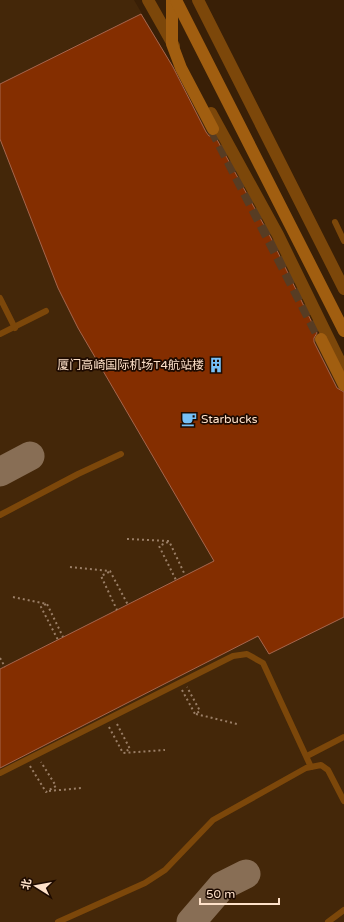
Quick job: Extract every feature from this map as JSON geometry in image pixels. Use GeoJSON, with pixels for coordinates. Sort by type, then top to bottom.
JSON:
{"type":"FeatureCollection","features":[{"type":"Feature","properties":{"kind":"street"},"geometry":{"type":"LineString","coordinates":[[148,0],[278,235],[344,370]]}},
{"type":"Feature","properties":{"kind":"street"},"geometry":{"type":"LineString","coordinates":[[172,0],[172,44],[181,68],[213,128]]}},
{"type":"Feature","properties":{"kind":"street"},"geometry":{"type":"LineString","coordinates":[[176,0],[344,331]]}},
{"type":"Feature","properties":{"kind":"street"},"geometry":{"type":"LineString","coordinates":[[181,0],[344,326]]}},
{"type":"Feature","properties":{"kind":"street"},"geometry":{"type":"LineString","coordinates":[[198,0],[344,289]]}},
{"type":"Feature","properties":{"kind":"street"},"geometry":{"type":"LineString","coordinates":[[321,339],[344,385]]}},
{"type":"Feature","properties":{"kind":"lane"},"geometry":{"type":"LineString","coordinates":[[335,222],[344,241]]}},
{"type":"Feature","properties":{"kind":"lane"},"geometry":{"type":"LineString","coordinates":[[0,298],[15,328]]}},
{"type":"Feature","properties":{"kind":"lane"},"geometry":{"type":"LineString","coordinates":[[0,334],[15,328],[46,311]]}},
{"type":"Feature","properties":{"kind":"lane"},"geometry":{"type":"LineString","coordinates":[[0,515],[82,472],[121,454]]}},
{"type":"Feature","properties":{"kind":"lane"},"geometry":{"type":"LineString","coordinates":[[0,773],[233,656],[247,654],[263,663],[311,766]]}},
{"type":"Feature","properties":{"kind":"lane"},"geometry":{"type":"LineString","coordinates":[[307,756],[344,737]]}},
{"type":"Feature","properties":{"kind":"lane"},"geometry":{"type":"LineString","coordinates":[[58,922],[144,883],[165,870],[213,820],[311,766],[321,765],[328,770],[344,800]]}},
{"type":"Feature","properties":{"kind":"lane"},"geometry":{"type":"LineString","coordinates":[[328,922],[344,910]]}},
{"type":"Feature","properties":{"kind":"path"},"geometry":{"type":"LineString","coordinates":[[126,539],[169,541]]}},
{"type":"Feature","properties":{"kind":"path"},"geometry":{"type":"LineString","coordinates":[[169,541],[185,576]]}},
{"type":"Feature","properties":{"kind":"path"},"geometry":{"type":"LineString","coordinates":[[169,541],[159,546],[176,580]]}},
{"type":"Feature","properties":{"kind":"path"},"geometry":{"type":"LineString","coordinates":[[70,567],[110,571]]}},
{"type":"Feature","properties":{"kind":"path"},"geometry":{"type":"LineString","coordinates":[[110,571],[128,605]]}},
{"type":"Feature","properties":{"kind":"path"},"geometry":{"type":"LineString","coordinates":[[110,571],[101,576],[117,610]]}},
{"type":"Feature","properties":{"kind":"path"},"geometry":{"type":"LineString","coordinates":[[13,597],[47,604]]}},
{"type":"Feature","properties":{"kind":"path"},"geometry":{"type":"LineString","coordinates":[[47,604],[63,637]]}},
{"type":"Feature","properties":{"kind":"path"},"geometry":{"type":"LineString","coordinates":[[47,604],[41,607],[58,640]]}},
{"type":"Feature","properties":{"kind":"path"},"geometry":{"type":"LineString","coordinates":[[0,658],[5,667]]}},
{"type":"Feature","properties":{"kind":"path"},"geometry":{"type":"LineString","coordinates":[[184,681],[200,711],[195,714]]}},
{"type":"Feature","properties":{"kind":"path"},"geometry":{"type":"LineString","coordinates":[[178,684],[195,714],[237,724]]}},
{"type":"Feature","properties":{"kind":"path"},"geometry":{"type":"LineString","coordinates":[[114,718],[130,749],[123,753]]}},
{"type":"Feature","properties":{"kind":"path"},"geometry":{"type":"LineString","coordinates":[[106,721],[123,753]]}},
{"type":"Feature","properties":{"kind":"path"},"geometry":{"type":"LineString","coordinates":[[123,753],[165,750]]}},
{"type":"Feature","properties":{"kind":"path"},"geometry":{"type":"LineString","coordinates":[[38,756],[56,786],[48,791]]}},
{"type":"Feature","properties":{"kind":"path"},"geometry":{"type":"LineString","coordinates":[[27,762],[46,792],[82,788]]}},
{"type":"Feature","properties":{"kind":"shaded area"},"geometry":{"type":"Polygon","coordinates":[[[0,0],[134,0],[180,79],[224,145],[252,193],[297,286],[344,391],[344,922],[0,922],[0,0]]]}},
{"type":"Feature","properties":{"kind":"building","name":"厦门高崎国际机场T4航站楼"},"geometry":{"type":"Polygon","coordinates":[[[141,14],[173,67],[206,132],[209,136],[215,136],[271,238],[317,333],[314,338],[314,342],[337,388],[344,392],[344,617],[269,654],[258,636],[0,768],[0,669],[214,561],[78,328],[58,288],[0,139],[0,84],[141,14]]]}},
{"type":"Feature","properties":{"kind":"taxiway"},"geometry":{"type":"LineString","coordinates":[[0,472],[30,456]]}},
{"type":"Feature","properties":{"kind":"taxiway"},"geometry":{"type":"LineString","coordinates":[[191,922],[222,886],[246,874]]}},
{"type":"Feature","properties":{"kind":"tunnel"},"geometry":{"type":"LineString","coordinates":[[213,129],[321,339]]}},
{"type":"Feature","properties":{"kind":"place","name":"厦门高崎国际机场T4航站楼"},"geometry":{"type":"Point","coordinates":[216,365]}},
{"type":"Feature","properties":{"kind":"place","name":"Starbucks"},"geometry":{"type":"Point","coordinates":[189,419]}}]}
